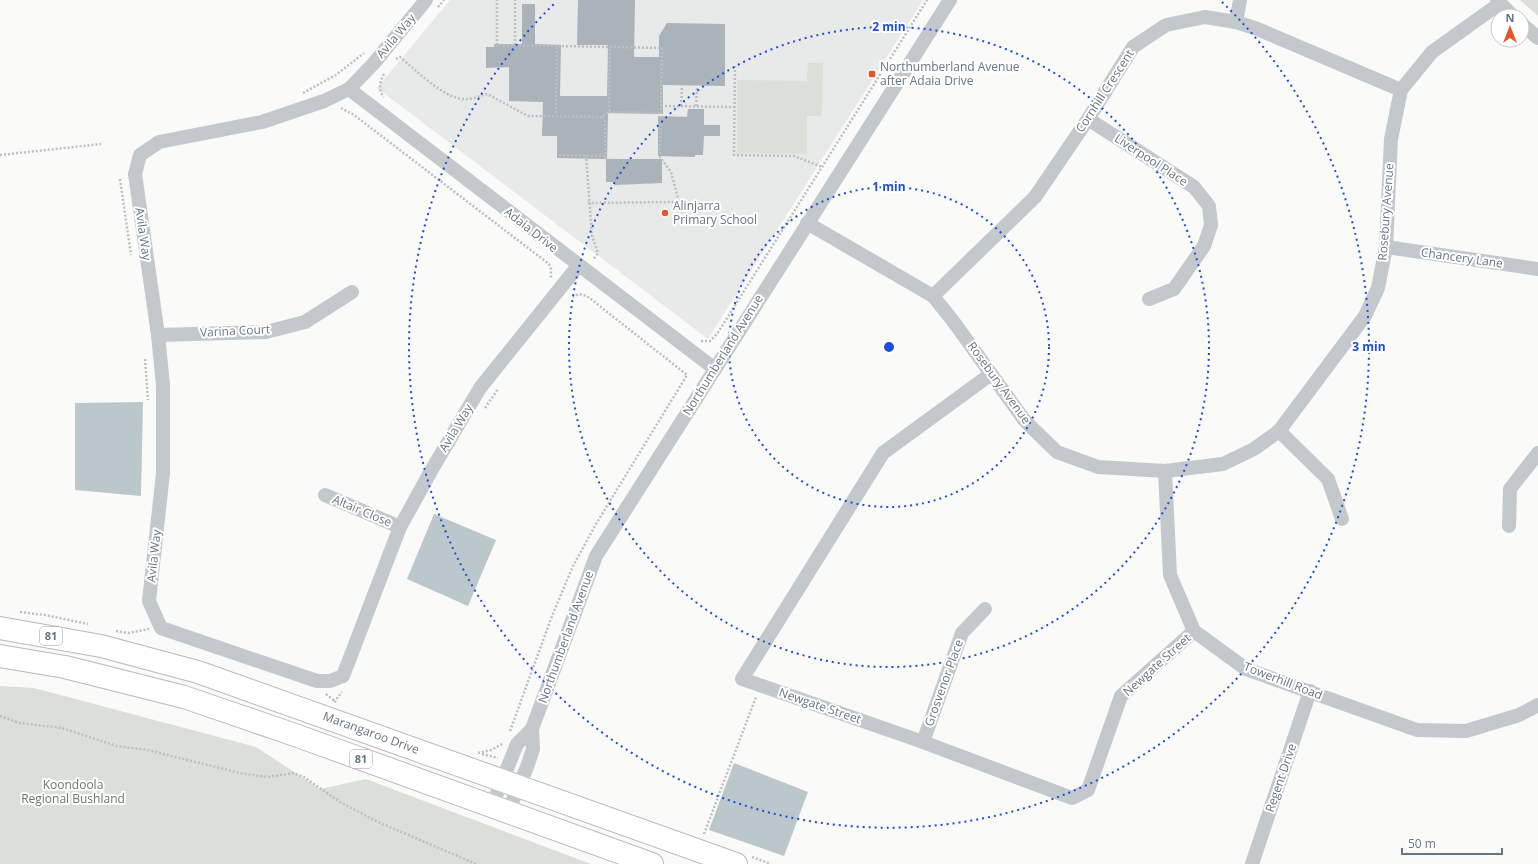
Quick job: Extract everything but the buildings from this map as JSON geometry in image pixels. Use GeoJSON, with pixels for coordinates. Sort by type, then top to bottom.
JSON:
{"type":"FeatureCollection","features":[{"type":"Feature","properties":{"kind":"main road","name":"Marangaroo Drive"},"geometry":{"type":"LineString","coordinates":[[0,628],[53,636],[151,659],[334,707],[736,864]]}},
{"type":"Feature","properties":{"kind":"main road","name":"81"},"geometry":{"type":"LineString","coordinates":[[0,656],[66,667],[184,697],[652,864]]}},
{"type":"Feature","properties":{"kind":"street","name":"Northumberland Avenue"},"geometry":{"type":"LineString","coordinates":[[500,809],[511,776],[517,744],[532,728],[596,556],[950,0]]}},
{"type":"Feature","properties":{"kind":"street"},"geometry":{"type":"LineString","coordinates":[[1236,22],[1240,0]]}},
{"type":"Feature","properties":{"kind":"street","name":"Avila Way"},"geometry":{"type":"LineString","coordinates":[[423,1],[374,63],[349,89],[324,101],[262,122],[159,142],[140,154],[135,174],[158,335],[163,385],[163,474],[149,601],[152,626],[317,681],[330,681],[343,676],[400,527],[480,388],[582,261]]}},
{"type":"Feature","properties":{"kind":"street","name":"Rosebury Avenue"},"geometry":{"type":"LineString","coordinates":[[807,223],[933,296],[1024,421],[1057,452],[1098,467],[1165,471],[1223,464],[1254,449],[1279,431],[1365,316],[1378,288],[1386,247],[1391,139],[1401,90],[1432,52],[1498,2]]}},
{"type":"Feature","properties":{"kind":"street","name":"Cornhill Crescent"},"geometry":{"type":"LineString","coordinates":[[933,296],[1035,197],[1088,119],[1133,47],[1166,25],[1205,18],[1236,22],[1255,28],[1401,90]]}},
{"type":"Feature","properties":{"kind":"street"},"geometry":{"type":"LineString","coordinates":[[1530,31],[1538,38]]}},
{"type":"Feature","properties":{"kind":"street","name":"Adaia Drive"},"geometry":{"type":"LineString","coordinates":[[349,89],[582,261],[715,369]]}},
{"type":"Feature","properties":{"kind":"street","name":"Liverpool Place"},"geometry":{"type":"LineString","coordinates":[[1088,119],[1194,187],[1209,206],[1211,225],[1204,246],[1174,289],[1149,299]]}},
{"type":"Feature","properties":{"kind":"street","name":"Chancery Lane"},"geometry":{"type":"LineString","coordinates":[[1386,247],[1538,269]]}},
{"type":"Feature","properties":{"kind":"street","name":"Varina Court"},"geometry":{"type":"LineString","coordinates":[[158,335],[266,332],[305,322],[352,292]]}},
{"type":"Feature","properties":{"kind":"street","name":"Newgate Street"},"geometry":{"type":"LineString","coordinates":[[991,374],[882,454],[742,679],[923,742],[1072,798],[1088,790],[1121,696],[1194,631]]}},
{"type":"Feature","properties":{"kind":"street"},"geometry":{"type":"LineString","coordinates":[[1279,431],[1328,479],[1342,519]]}},
{"type":"Feature","properties":{"kind":"street"},"geometry":{"type":"LineString","coordinates":[[1509,526],[1510,489],[1538,454]]}},
{"type":"Feature","properties":{"kind":"street"},"geometry":{"type":"LineString","coordinates":[[1165,471],[1170,575],[1194,631]]}},
{"type":"Feature","properties":{"kind":"street","name":"Altair Close"},"geometry":{"type":"LineString","coordinates":[[325,495],[400,527]]}},
{"type":"Feature","properties":{"kind":"street","name":"Grosvenor Place"},"geometry":{"type":"LineString","coordinates":[[923,742],[962,633],[985,608]]}},
{"type":"Feature","properties":{"kind":"street","name":"Towerhill Road"},"geometry":{"type":"LineString","coordinates":[[1194,631],[1246,669],[1417,730],[1466,731],[1519,715],[1538,705]]}},
{"type":"Feature","properties":{"kind":"street","name":"Regent Drive"},"geometry":{"type":"LineString","coordinates":[[1252,864],[1310,692]]}},
{"type":"Feature","properties":{"kind":"street","name":"Northumberland Avenue"},"geometry":{"type":"LineString","coordinates":[[511,776],[528,767],[533,749],[532,728]]}},
{"type":"Feature","properties":{"kind":"path"},"geometry":{"type":"LineString","coordinates":[[497,0],[496,45],[662,48],[660,156],[671,172],[679,202],[588,203]]}},
{"type":"Feature","properties":{"kind":"path"},"geometry":{"type":"LineString","coordinates":[[515,0],[515,46]]}},
{"type":"Feature","properties":{"kind":"path"},"geometry":{"type":"LineString","coordinates":[[697,339],[706,342],[717,334],[927,0]]}},
{"type":"Feature","properties":{"kind":"path"},"geometry":{"type":"LineString","coordinates":[[556,114],[557,46]]}},
{"type":"Feature","properties":{"kind":"path"},"geometry":{"type":"LineString","coordinates":[[609,112],[610,47]]}},
{"type":"Feature","properties":{"kind":"path"},"geometry":{"type":"LineString","coordinates":[[299,95],[336,75],[367,49]]}},
{"type":"Feature","properties":{"kind":"path"},"geometry":{"type":"LineString","coordinates":[[393,62],[400,57],[446,93],[458,98],[472,98],[487,94],[528,116],[602,117],[609,112],[661,113]]}},
{"type":"Feature","properties":{"kind":"path"},"geometry":{"type":"LineString","coordinates":[[735,66],[734,155],[794,156],[822,167]]}},
{"type":"Feature","properties":{"kind":"path"},"geometry":{"type":"LineString","coordinates":[[386,70],[381,81],[380,92],[388,100]]}},
{"type":"Feature","properties":{"kind":"path"},"geometry":{"type":"LineString","coordinates":[[681,106],[682,86]]}},
{"type":"Feature","properties":{"kind":"path"},"geometry":{"type":"LineString","coordinates":[[696,106],[697,86]]}},
{"type":"Feature","properties":{"kind":"path"},"geometry":{"type":"LineString","coordinates":[[661,106],[734,107]]}},
{"type":"Feature","properties":{"kind":"path"},"geometry":{"type":"LineString","coordinates":[[340,107],[354,115],[550,264],[551,272],[549,283]]}},
{"type":"Feature","properties":{"kind":"path"},"geometry":{"type":"LineString","coordinates":[[354,115],[356,111]]}},
{"type":"Feature","properties":{"kind":"path"},"geometry":{"type":"LineString","coordinates":[[602,117],[605,121],[605,156]]}},
{"type":"Feature","properties":{"kind":"path"},"geometry":{"type":"LineString","coordinates":[[0,156],[101,144]]}},
{"type":"Feature","properties":{"kind":"path"},"geometry":{"type":"LineString","coordinates":[[559,154],[605,156],[610,160]]}},
{"type":"Feature","properties":{"kind":"path"},"geometry":{"type":"LineString","coordinates":[[586,155],[588,203],[592,236],[598,253],[592,261]]}},
{"type":"Feature","properties":{"kind":"path"},"geometry":{"type":"LineString","coordinates":[[120,179],[132,256]]}},
{"type":"Feature","properties":{"kind":"path"},"geometry":{"type":"LineString","coordinates":[[582,261],[592,261],[597,264]]}},
{"type":"Feature","properties":{"kind":"path"},"geometry":{"type":"LineString","coordinates":[[508,734],[573,566],[596,524],[687,375],[587,296],[579,294],[567,298]]}},
{"type":"Feature","properties":{"kind":"path"},"geometry":{"type":"LineString","coordinates":[[145,356],[148,403]]}},
{"type":"Feature","properties":{"kind":"path"},"geometry":{"type":"LineString","coordinates":[[482,414],[499,387]]}},
{"type":"Feature","properties":{"kind":"path"},"geometry":{"type":"LineString","coordinates":[[18,612],[45,615],[94,626]]}},
{"type":"Feature","properties":{"kind":"path"},"geometry":{"type":"LineString","coordinates":[[115,630],[128,633],[152,626]]}},
{"type":"Feature","properties":{"kind":"path"},"geometry":{"type":"LineString","coordinates":[[310,678],[334,707],[343,690]]}},
{"type":"Feature","properties":{"kind":"path"},"geometry":{"type":"LineString","coordinates":[[698,850],[760,685]]}},
{"type":"Feature","properties":{"kind":"path"},"geometry":{"type":"LineString","coordinates":[[0,716],[20,723],[62,728],[117,746],[147,750],[244,774],[268,777],[293,773],[304,777],[340,802],[376,821],[476,864]]}},
{"type":"Feature","properties":{"kind":"path"},"geometry":{"type":"LineString","coordinates":[[478,753],[491,750],[501,745],[505,740]]}},
{"type":"Feature","properties":{"kind":"path"},"geometry":{"type":"LineString","coordinates":[[472,750],[511,776]]}},
{"type":"Feature","properties":{"kind":"shaded area","name":"Alinjarra Primary School"},"geometry":{"type":"Polygon","coordinates":[[[450,0],[923,0],[708,339],[377,88],[450,0]]]}},
{"type":"Feature","properties":{"kind":"shaded area"},"geometry":{"type":"Polygon","coordinates":[[[143,402],[141,496],[75,490],[75,403],[143,402]]]}},
{"type":"Feature","properties":{"kind":"shaded area"},"geometry":{"type":"Polygon","coordinates":[[[434,514],[496,540],[468,606],[407,579],[434,514]]]}},
{"type":"Feature","properties":{"kind":"shaded area"},"geometry":{"type":"Polygon","coordinates":[[[734,763],[808,792],[784,856],[709,830],[734,763]]]}},
{"type":"Feature","properties":{"kind":"green space"},"geometry":{"type":"Polygon","coordinates":[[[1520,0],[1538,0],[1538,16],[1530,8],[1520,0]]]}},
{"type":"Feature","properties":{"kind":"green space"},"geometry":{"type":"Polygon","coordinates":[[[808,63],[823,63],[822,116],[807,116],[807,154],[737,153],[737,80],[807,81],[808,63]]]}},
{"type":"Feature","properties":{"kind":"green space","name":"Koondoola Regional Bushland"},"geometry":{"type":"Polygon","coordinates":[[[0,686],[34,688],[256,747],[320,789],[366,779],[591,864],[0,864],[0,686]]]}},
{"type":"Feature","properties":{"kind":"place","name":"Northumberland Avenue after Adaia Drive"},"geometry":{"type":"Point","coordinates":[872,74]}},
{"type":"Feature","properties":{"kind":"place","name":"Alinjarra Primary School"},"geometry":{"type":"Point","coordinates":[665,213]}}]}
